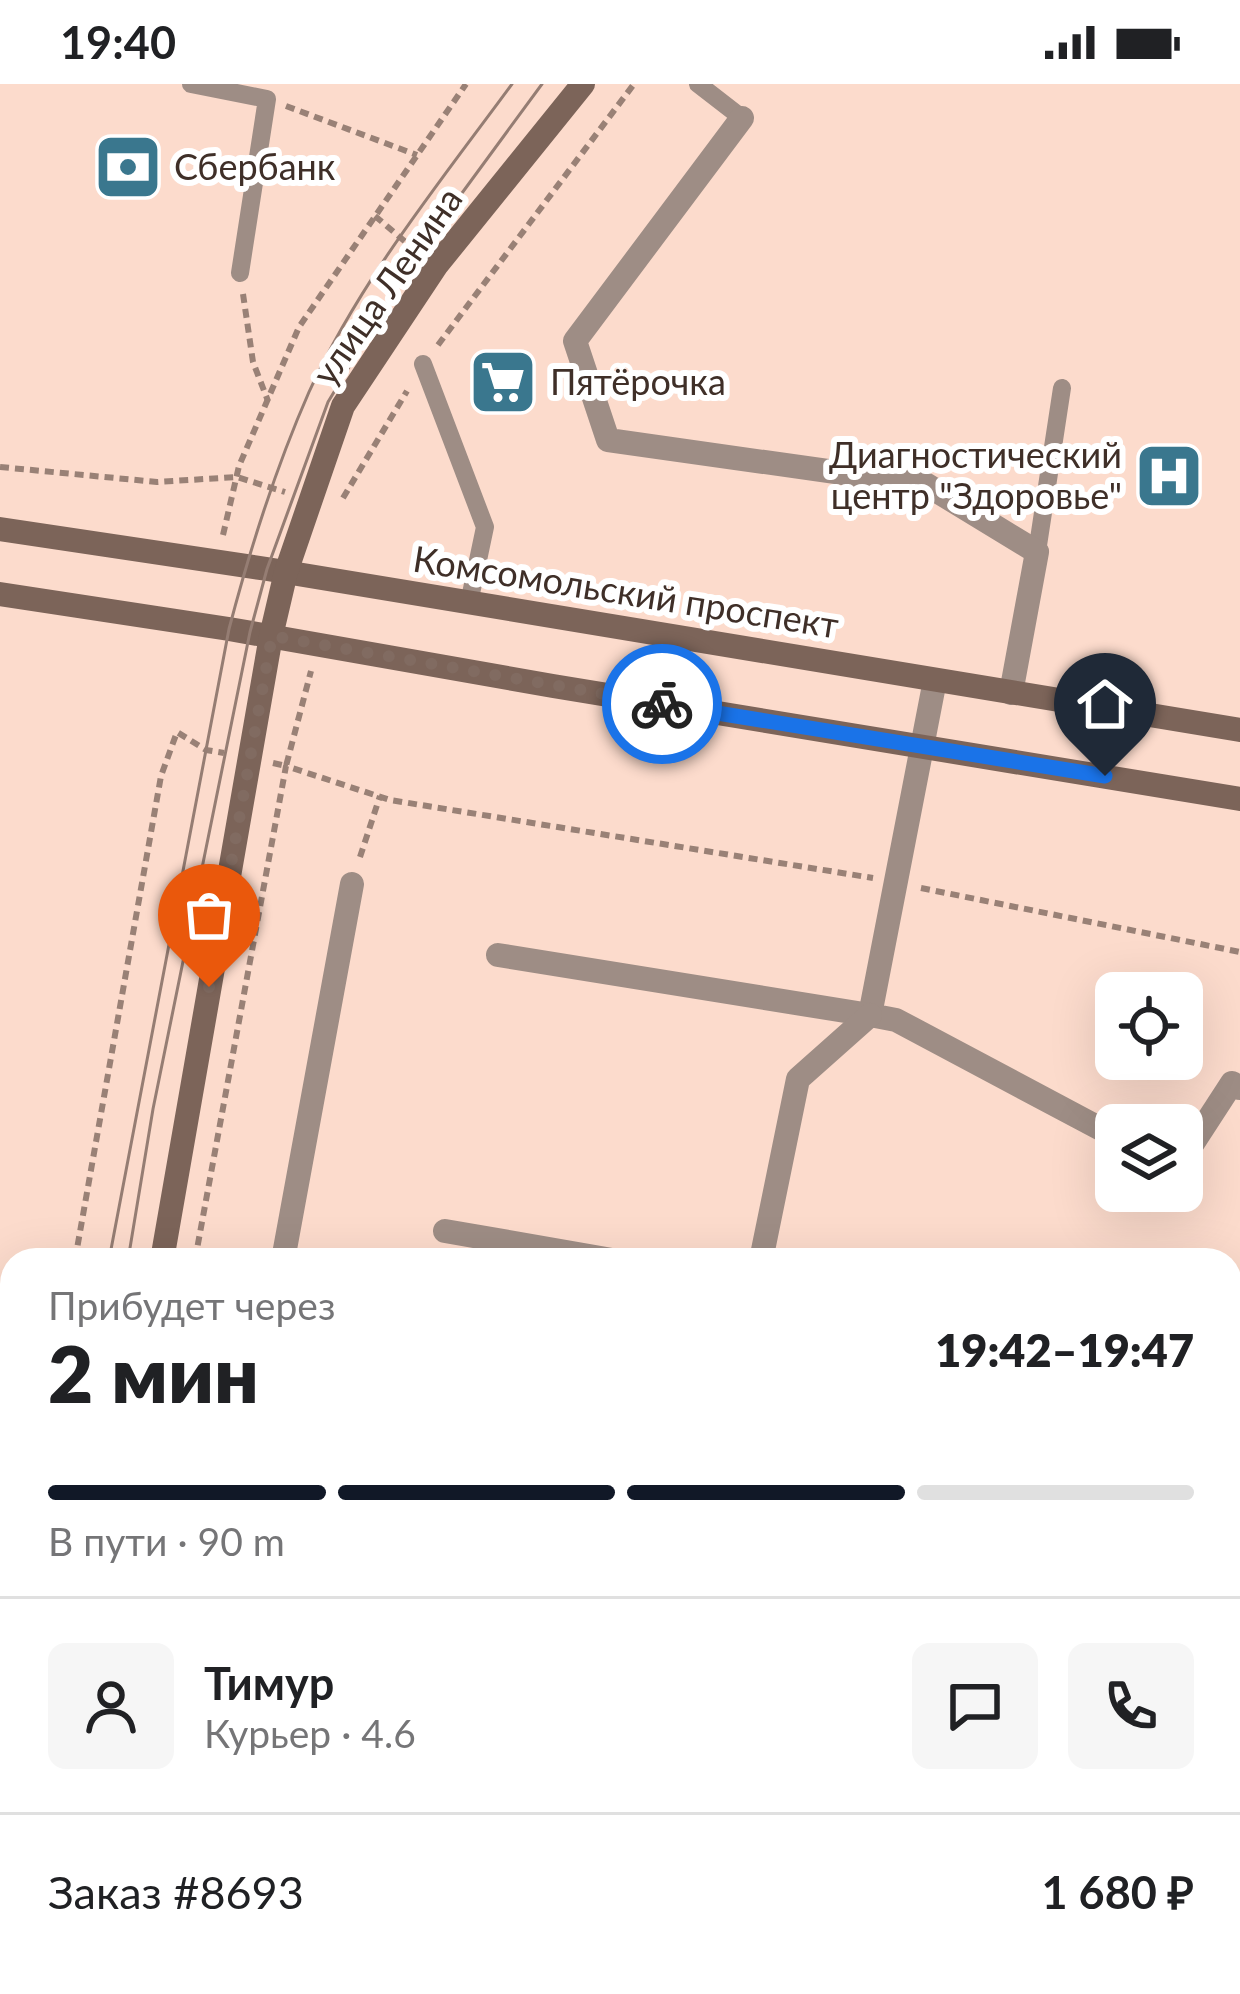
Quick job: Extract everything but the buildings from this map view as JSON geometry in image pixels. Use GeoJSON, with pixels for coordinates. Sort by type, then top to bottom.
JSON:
{"type":"FeatureCollection","features":[{"type":"Feature","properties":{"kind":"main road","name":"улица Ленина"},"geometry":{"type":"LineString","coordinates":[[164,1248],[272,636],[286,572],[344,406],[436,266],[583,84]]}},
{"type":"Feature","properties":{"kind":"main road","name":"Комсомольский проспект"},"geometry":{"type":"LineString","coordinates":[[0,529],[1240,730]]}},
{"type":"Feature","properties":{"kind":"main road"},"geometry":{"type":"LineString","coordinates":[[0,595],[272,636],[1240,799]]}},
{"type":"Feature","properties":{"kind":"street"},"geometry":{"type":"LineString","coordinates":[[742,118],[575,340],[608,440],[927,485],[1037,552],[1011,693]]}},
{"type":"Feature","properties":{"kind":"street"},"geometry":{"type":"LineString","coordinates":[[763,1248],[798,1079],[870,1015],[935,680]]}},
{"type":"Feature","properties":{"kind":"street"},"geometry":{"type":"LineString","coordinates":[[285,1248],[352,884]]}},
{"type":"Feature","properties":{"kind":"street"},"geometry":{"type":"LineString","coordinates":[[498,955],[896,1020],[1095,1126]]}},
{"type":"Feature","properties":{"kind":"street"},"geometry":{"type":"LineString","coordinates":[[1203,1128],[1232,1083],[1240,1088]]}},
{"type":"Feature","properties":{"kind":"street"},"geometry":{"type":"LineString","coordinates":[[445,1231],[543,1248]]}},
{"type":"Feature","properties":{"kind":"lane"},"geometry":{"type":"LineString","coordinates":[[191,84],[267,99],[240,273]]}},
{"type":"Feature","properties":{"kind":"lane"},"geometry":{"type":"LineString","coordinates":[[698,84],[742,118]]}},
{"type":"Feature","properties":{"kind":"lane"},"geometry":{"type":"LineString","coordinates":[[423,364],[485,526],[469,603]]}},
{"type":"Feature","properties":{"kind":"lane"},"geometry":{"type":"LineString","coordinates":[[1037,552],[1062,388]]}},
{"type":"Feature","properties":{"kind":"path"},"geometry":{"type":"LineString","coordinates":[[223,535],[237,477],[299,327],[466,84]]}},
{"type":"Feature","properties":{"kind":"path"},"geometry":{"type":"LineString","coordinates":[[341,501],[423,364],[634,84]]}},
{"type":"Feature","properties":{"kind":"path"},"geometry":{"type":"LineString","coordinates":[[267,99],[417,155]]}},
{"type":"Feature","properties":{"kind":"path"},"geometry":{"type":"LineString","coordinates":[[240,273],[253,362],[268,401]]}},
{"type":"Feature","properties":{"kind":"path"},"geometry":{"type":"LineString","coordinates":[[0,467],[157,482],[237,477],[312,496]]}},
{"type":"Feature","properties":{"kind":"path"},"geometry":{"type":"LineString","coordinates":[[77,1248],[161,776],[177,732]]}},
{"type":"Feature","properties":{"kind":"path"},"geometry":{"type":"LineString","coordinates":[[197,1248],[286,766],[380,796],[897,883],[1240,952]]}},
{"type":"Feature","properties":{"kind":"path"},"geometry":{"type":"LineString","coordinates":[[352,884],[380,796]]}},
{"type":"Feature","properties":{"kind":"tram line"},"geometry":{"type":"LineString","coordinates":[[111,1248],[229,629],[264,509],[309,392],[352,310],[512,84]]}},
{"type":"Feature","properties":{"kind":"tram line"},"geometry":{"type":"LineString","coordinates":[[130,1248],[153,1109],[250,632],[267,569],[328,402],[418,253],[542,84]]}},
{"type":"Feature","properties":{"kind":"way so far"},"geometry":{"type":"LineString","coordinates":[[209,987],[272,636],[662,704]]}},
{"type":"Feature","properties":{"kind":"place","name":"Сбербанк"},"geometry":{"type":"Point","coordinates":[128,167]}},
{"type":"Feature","properties":{"kind":"place","name":"Пятёрочка"},"geometry":{"type":"Point","coordinates":[503,382]}},
{"type":"Feature","properties":{"kind":"place","name":"Диагностический центр \"Здоровье\""},"geometry":{"type":"Point","coordinates":[1169,476]}},
{"type":"Feature","properties":{"kind":"route"},"geometry":{"type":"LineString","coordinates":[[662,704],[1105,776]]}}]}
